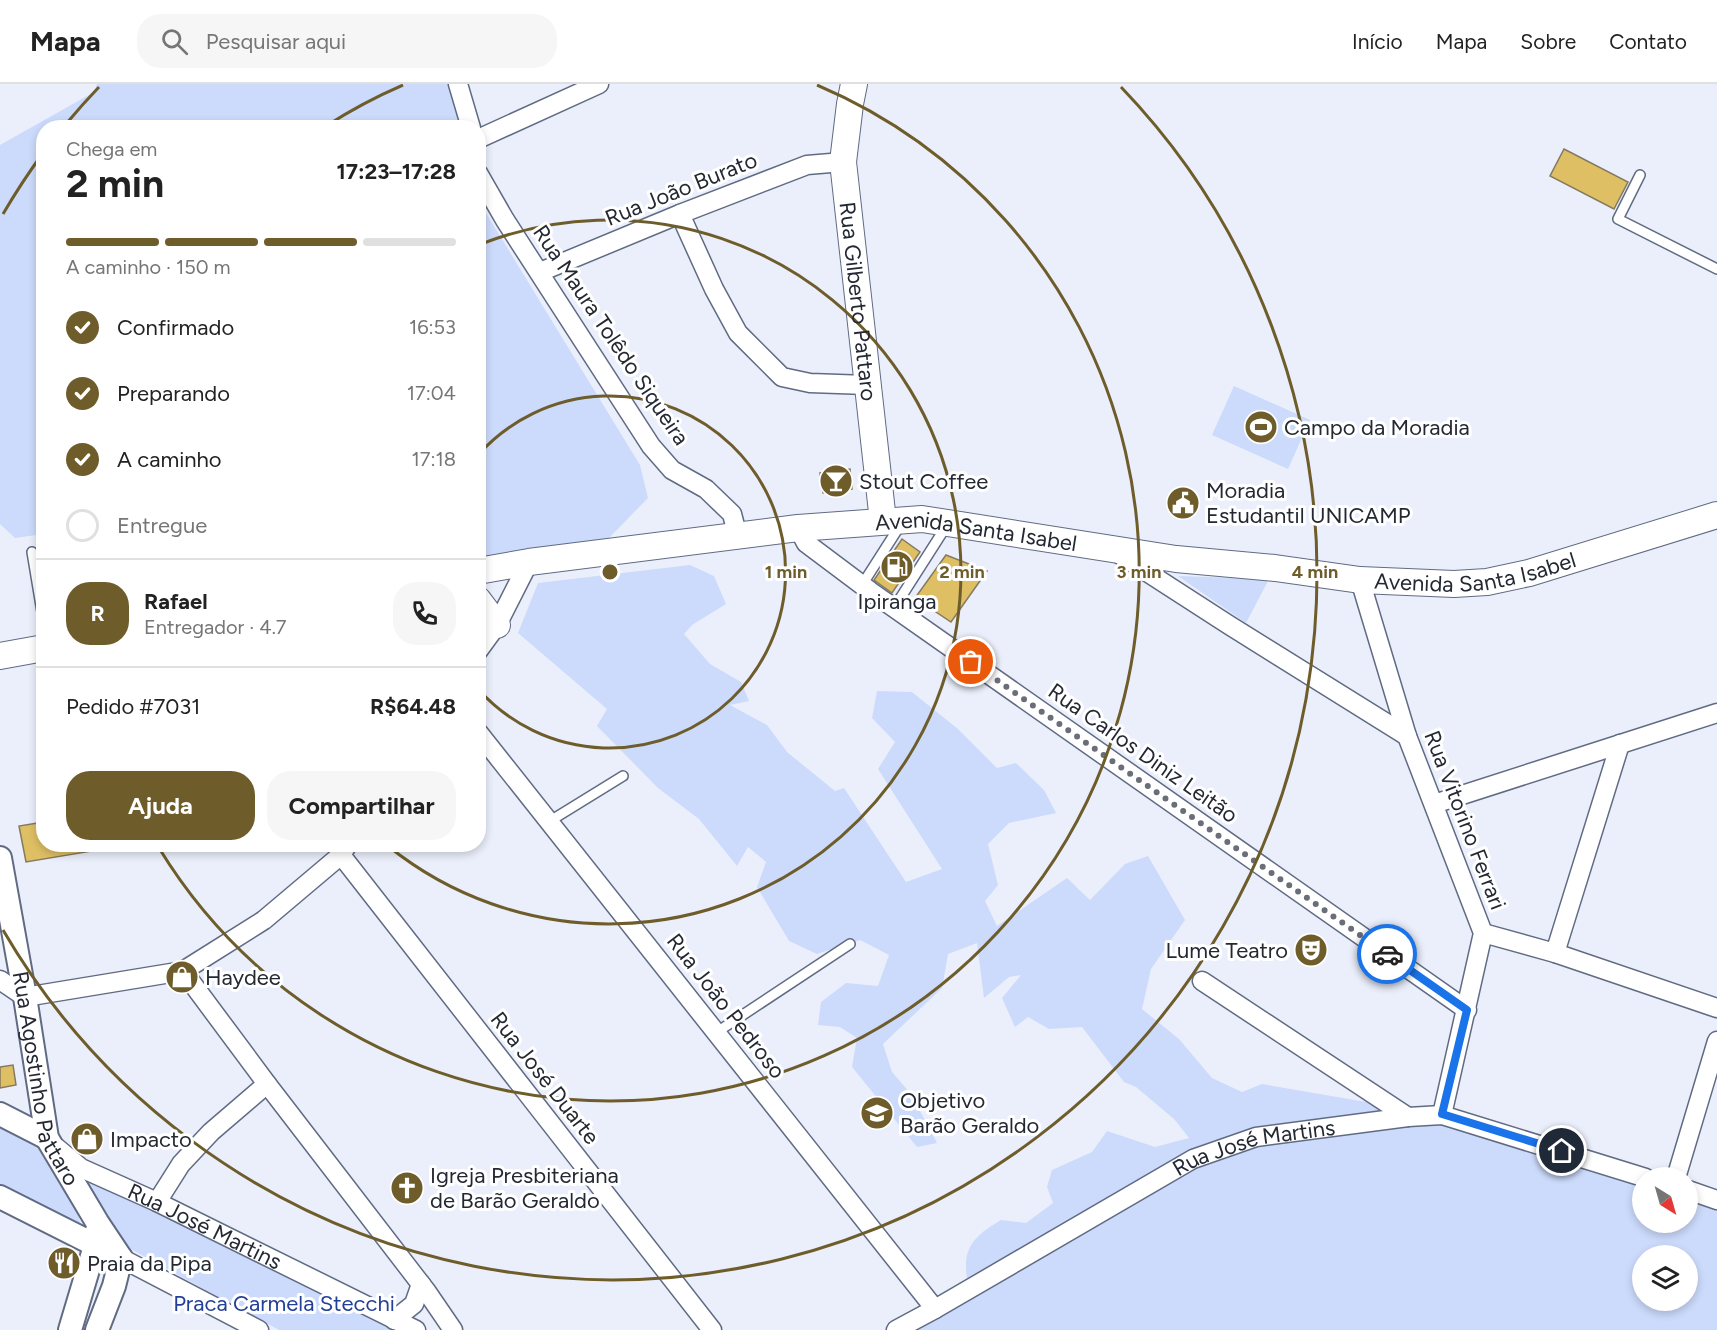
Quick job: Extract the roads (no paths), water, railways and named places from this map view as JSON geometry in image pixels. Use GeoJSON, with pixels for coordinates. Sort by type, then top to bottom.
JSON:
{"type":"FeatureCollection","features":[{"type":"Feature","properties":{"kind":"main road","name":"Rua Gilberto Pattaro"},"geometry":{"type":"LineString","coordinates":[[854,84],[843,162],[867,385],[893,520]]}},
{"type":"Feature","properties":{"kind":"main road","name":"Avenida Santa Isabel"},"geometry":{"type":"LineString","coordinates":[[486,570],[529,562],[798,528],[922,519],[1176,559],[1275,568],[1360,580],[1425,584],[1487,582],[1540,570],[1717,514]]}},
{"type":"Feature","properties":{"kind":"main road"},"geometry":{"type":"LineString","coordinates":[[486,611],[497,625]]}},
{"type":"Feature","properties":{"kind":"main road"},"geometry":{"type":"LineString","coordinates":[[0,656],[36,649]]}},
{"type":"Feature","properties":{"kind":"street"},"geometry":{"type":"LineString","coordinates":[[458,84],[469,120]]}},
{"type":"Feature","properties":{"kind":"street"},"geometry":{"type":"LineString","coordinates":[[486,135],[599,84]]}},
{"type":"Feature","properties":{"kind":"street","name":"Rua João Burato"},"geometry":{"type":"LineString","coordinates":[[540,272],[807,165],[843,162]]}},
{"type":"Feature","properties":{"kind":"street","name":"Rua Maura Tolêdo Siqueira"},"geometry":{"type":"LineString","coordinates":[[486,187],[651,446],[672,470],[706,489],[732,514],[738,537]]}},
{"type":"Feature","properties":{"kind":"street"},"geometry":{"type":"LineString","coordinates":[[680,214],[714,289],[738,333],[782,377],[810,383],[867,385]]}},
{"type":"Feature","properties":{"kind":"street","name":"Rua Carlos Diniz Leitão"},"geometry":{"type":"LineString","coordinates":[[798,528],[806,543],[862,585],[1467,1010]]}},
{"type":"Feature","properties":{"kind":"street"},"geometry":{"type":"LineString","coordinates":[[1112,549],[1229,626],[1407,736]]}},
{"type":"Feature","properties":{"kind":"street"},"geometry":{"type":"LineString","coordinates":[[486,640],[497,625],[529,562]]}},
{"type":"Feature","properties":{"kind":"street","name":"Rua Vitorino Ferrari"},"geometry":{"type":"LineString","coordinates":[[1360,580],[1407,736],[1483,933],[1442,1114]]}},
{"type":"Feature","properties":{"kind":"street"},"geometry":{"type":"LineString","coordinates":[[1434,804],[1717,713]]}},
{"type":"Feature","properties":{"kind":"street","name":"Rua João Pedroso"},"geometry":{"type":"LineString","coordinates":[[486,742],[935,1309]]}},
{"type":"Feature","properties":{"kind":"street"},"geometry":{"type":"LineString","coordinates":[[1555,952],[1620,744]]}},
{"type":"Feature","properties":{"kind":"street"},"geometry":{"type":"LineString","coordinates":[[0,980],[26,997],[183,971],[264,920],[342,852]]}},
{"type":"Feature","properties":{"kind":"street","name":"Rua José Duarte"},"geometry":{"type":"LineString","coordinates":[[346,852],[712,1330]]}},
{"type":"Feature","properties":{"kind":"street","name":"Rua Agostinho Pattaro"},"geometry":{"type":"LineString","coordinates":[[0,858],[26,997],[47,1138],[121,1258]]}},
{"type":"Feature","properties":{"kind":"street"},"geometry":{"type":"LineString","coordinates":[[1483,933],[1555,952],[1717,1008]]}},
{"type":"Feature","properties":{"kind":"street"},"geometry":{"type":"LineString","coordinates":[[183,971],[453,1330]]}},
{"type":"Feature","properties":{"kind":"street"},"geometry":{"type":"LineString","coordinates":[[1202,981],[1408,1117]]}},
{"type":"Feature","properties":{"kind":"street"},"geometry":{"type":"LineString","coordinates":[[1679,1167],[1717,1041]]}},
{"type":"Feature","properties":{"kind":"street"},"geometry":{"type":"LineString","coordinates":[[157,1202],[181,1164],[238,1107],[267,1084]]}},
{"type":"Feature","properties":{"kind":"street","name":"Rua José Martins"},"geometry":{"type":"LineString","coordinates":[[0,1114],[47,1138],[81,1168],[157,1202],[416,1330]]}},
{"type":"Feature","properties":{"kind":"street","name":"Rua José Martins"},"geometry":{"type":"LineString","coordinates":[[896,1330],[1193,1159],[1256,1137],[1442,1114],[1632,1174]]}},
{"type":"Feature","properties":{"kind":"street"},"geometry":{"type":"LineString","coordinates":[[1698,1193],[1717,1200]]}},
{"type":"Feature","properties":{"kind":"street"},"geometry":{"type":"LineString","coordinates":[[0,1197],[259,1330]]}},
{"type":"Feature","properties":{"kind":"street"},"geometry":{"type":"LineString","coordinates":[[70,1330],[95,1246],[97,1222]]}},
{"type":"Feature","properties":{"kind":"street"},"geometry":{"type":"LineString","coordinates":[[97,1330],[114,1286],[121,1258]]}},
{"type":"Feature","properties":{"kind":"street"},"geometry":{"type":"LineString","coordinates":[[394,1320],[414,1304],[420,1284]]}},
{"type":"Feature","properties":{"kind":"lane"},"geometry":{"type":"LineString","coordinates":[[1640,175],[1618,219],[1717,269]]}},
{"type":"Feature","properties":{"kind":"lane"},"geometry":{"type":"LineString","coordinates":[[862,585],[893,520]]}},
{"type":"Feature","properties":{"kind":"lane"},"geometry":{"type":"LineString","coordinates":[[894,608],[948,523]]}},
{"type":"Feature","properties":{"kind":"lane"},"geometry":{"type":"LineString","coordinates":[[32,552],[36,576]]}},
{"type":"Feature","properties":{"kind":"lane"},"geometry":{"type":"LineString","coordinates":[[550,821],[623,776]]}},
{"type":"Feature","properties":{"kind":"lane"},"geometry":{"type":"LineString","coordinates":[[717,1032],[849,944]]}},
{"type":"Feature","properties":{"kind":"place","name":"Campo da Moradia"},"geometry":{"type":"Point","coordinates":[1261,427]}},
{"type":"Feature","properties":{"kind":"place","name":"Stout Coffee"},"geometry":{"type":"Point","coordinates":[836,481]}},
{"type":"Feature","properties":{"kind":"place","name":"Moradia Estudantil UNICAMP"},"geometry":{"type":"Point","coordinates":[1183,503]}},
{"type":"Feature","properties":{"kind":"place","name":"Ipiranga"},"geometry":{"type":"Point","coordinates":[897,567]}},
{"type":"Feature","properties":{"kind":"place","name":"Lume Teatro"},"geometry":{"type":"Point","coordinates":[1311,950]}},
{"type":"Feature","properties":{"kind":"place","name":"Haydee"},"geometry":{"type":"Point","coordinates":[182,977]}},
{"type":"Feature","properties":{"kind":"place","name":"Objetivo Barão Geraldo"},"geometry":{"type":"Point","coordinates":[877,1113]}},
{"type":"Feature","properties":{"kind":"place","name":"Impacto"},"geometry":{"type":"Point","coordinates":[87,1139]}},
{"type":"Feature","properties":{"kind":"place","name":"Igreja Presbiteriana de Barão Geraldo"},"geometry":{"type":"Point","coordinates":[407,1188]}},
{"type":"Feature","properties":{"kind":"place","name":"Praia da Pipa"},"geometry":{"type":"Point","coordinates":[64,1263]}},
{"type":"Feature","properties":{"kind":"park label","name":"Praca Carmela Stecchi"},"geometry":{"type":"Point","coordinates":[284,1303]}}]}
